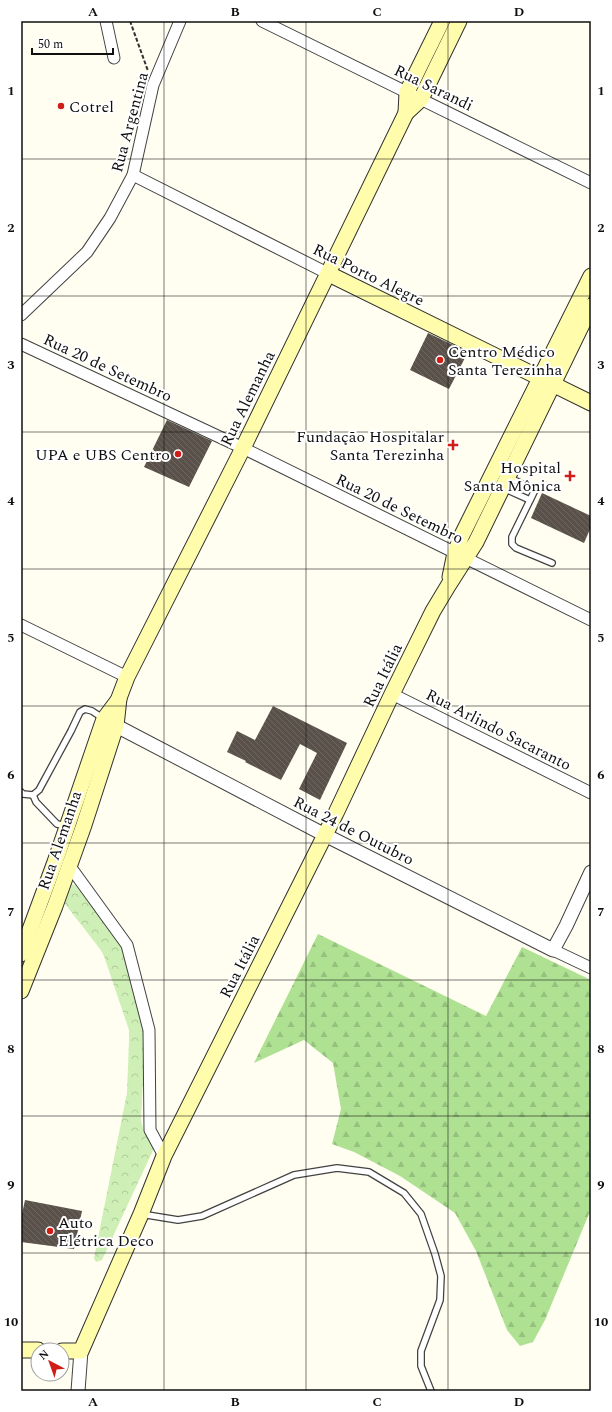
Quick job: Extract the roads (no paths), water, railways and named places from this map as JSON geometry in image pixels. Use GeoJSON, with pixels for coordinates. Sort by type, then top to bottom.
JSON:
{"type":"FeatureCollection","features":[{"type":"Feature","properties":{"kind":"main road","name":"Rua Alemanha"},"geometry":{"type":"LineString","coordinates":[[406,113],[407,92],[442,21]]}},
{"type":"Feature","properties":{"kind":"main road","name":"Rua Alemanha"},"geometry":{"type":"LineString","coordinates":[[21,954],[75,826],[126,677],[243,448],[329,274],[406,113],[421,99],[459,21]]}},
{"type":"Feature","properties":{"kind":"main road","name":"Rua Porto Alegre"},"geometry":{"type":"LineString","coordinates":[[329,274],[591,403]]}},
{"type":"Feature","properties":{"kind":"main road","name":"Rua Itália"},"geometry":{"type":"LineString","coordinates":[[461,556],[476,542],[505,482],[591,276]]}},
{"type":"Feature","properties":{"kind":"main road","name":"Rua Itália"},"geometry":{"type":"LineString","coordinates":[[80,1351],[141,1214],[164,1156],[325,835],[392,694],[448,586],[461,556],[461,537],[547,381],[591,306]]}},
{"type":"Feature","properties":{"kind":"main road","name":"Rua Alemanha"},"geometry":{"type":"LineString","coordinates":[[21,991],[55,906],[69,865],[75,826]]}},
{"type":"Feature","properties":{"kind":"main road"},"geometry":{"type":"LineString","coordinates":[[70,1351],[80,1351]]}},
{"type":"Feature","properties":{"kind":"street"},"geometry":{"type":"LineString","coordinates":[[106,21],[114,58]]}},
{"type":"Feature","properties":{"kind":"street","name":"Rua Argentina"},"geometry":{"type":"LineString","coordinates":[[21,315],[87,252],[110,218],[132,176],[153,84],[180,21]]}},
{"type":"Feature","properties":{"kind":"street","name":"Rua Sarandi"},"geometry":{"type":"LineString","coordinates":[[262,21],[591,183]]}},
{"type":"Feature","properties":{"kind":"street","name":"Rua Porto Alegre"},"geometry":{"type":"LineString","coordinates":[[132,176],[329,274]]}},
{"type":"Feature","properties":{"kind":"street","name":"Rua 20 de Setembro"},"geometry":{"type":"LineString","coordinates":[[21,344],[243,448],[591,620]]}},
{"type":"Feature","properties":{"kind":"street"},"geometry":{"type":"LineString","coordinates":[[21,625],[126,677]]}},
{"type":"Feature","properties":{"kind":"street","name":"Rua Arlindo Sacaranto"},"geometry":{"type":"LineString","coordinates":[[392,694],[591,793]]}},
{"type":"Feature","properties":{"kind":"street","name":"Rua 24 de Outubro"},"geometry":{"type":"LineString","coordinates":[[110,723],[325,835],[591,968]]}},
{"type":"Feature","properties":{"kind":"street"},"geometry":{"type":"LineString","coordinates":[[69,865],[127,945],[149,1030],[150,1130],[164,1156]]}},
{"type":"Feature","properties":{"kind":"street"},"geometry":{"type":"LineString","coordinates":[[553,950],[591,872]]}},
{"type":"Feature","properties":{"kind":"street"},"geometry":{"type":"LineString","coordinates":[[78,1391],[80,1351]]}},
{"type":"Feature","properties":{"kind":"lane"},"geometry":{"type":"LineString","coordinates":[[505,482],[535,490],[512,537],[512,544],[516,548],[552,563]]}},
{"type":"Feature","properties":{"kind":"lane"},"geometry":{"type":"LineString","coordinates":[[505,482],[530,500]]}},
{"type":"Feature","properties":{"kind":"lane"},"geometry":{"type":"LineString","coordinates":[[21,792],[23,794],[32,795],[39,790],[80,712],[85,709],[92,711],[110,723]]}},
{"type":"Feature","properties":{"kind":"lane"},"geometry":{"type":"LineString","coordinates":[[32,795],[36,802],[57,824],[75,826]]}},
{"type":"Feature","properties":{"kind":"lane"},"geometry":{"type":"LineString","coordinates":[[141,1214],[178,1220],[202,1216],[294,1176],[337,1168],[369,1172],[404,1192],[421,1214],[441,1276],[440,1300],[421,1351],[421,1366],[431,1391]]}},
{"type":"Feature","properties":{"kind":"place","name":"Cotrel"},"geometry":{"type":"Point","coordinates":[61,106]}},
{"type":"Feature","properties":{"kind":"place","name":"Centro Médico Santa Terezinha"},"geometry":{"type":"Point","coordinates":[440,360]}},
{"type":"Feature","properties":{"kind":"place","name":"Fundação Hospitalar Santa Terezinha"},"geometry":{"type":"Point","coordinates":[453,445]}},
{"type":"Feature","properties":{"kind":"place","name":"UPA e UBS Centro"},"geometry":{"type":"Point","coordinates":[178,454]}},
{"type":"Feature","properties":{"kind":"place","name":"Hospital Santa Mônica"},"geometry":{"type":"Point","coordinates":[570,476]}},
{"type":"Feature","properties":{"kind":"place","name":"Auto Elétrica Deco"},"geometry":{"type":"Point","coordinates":[50,1231]}}]}
